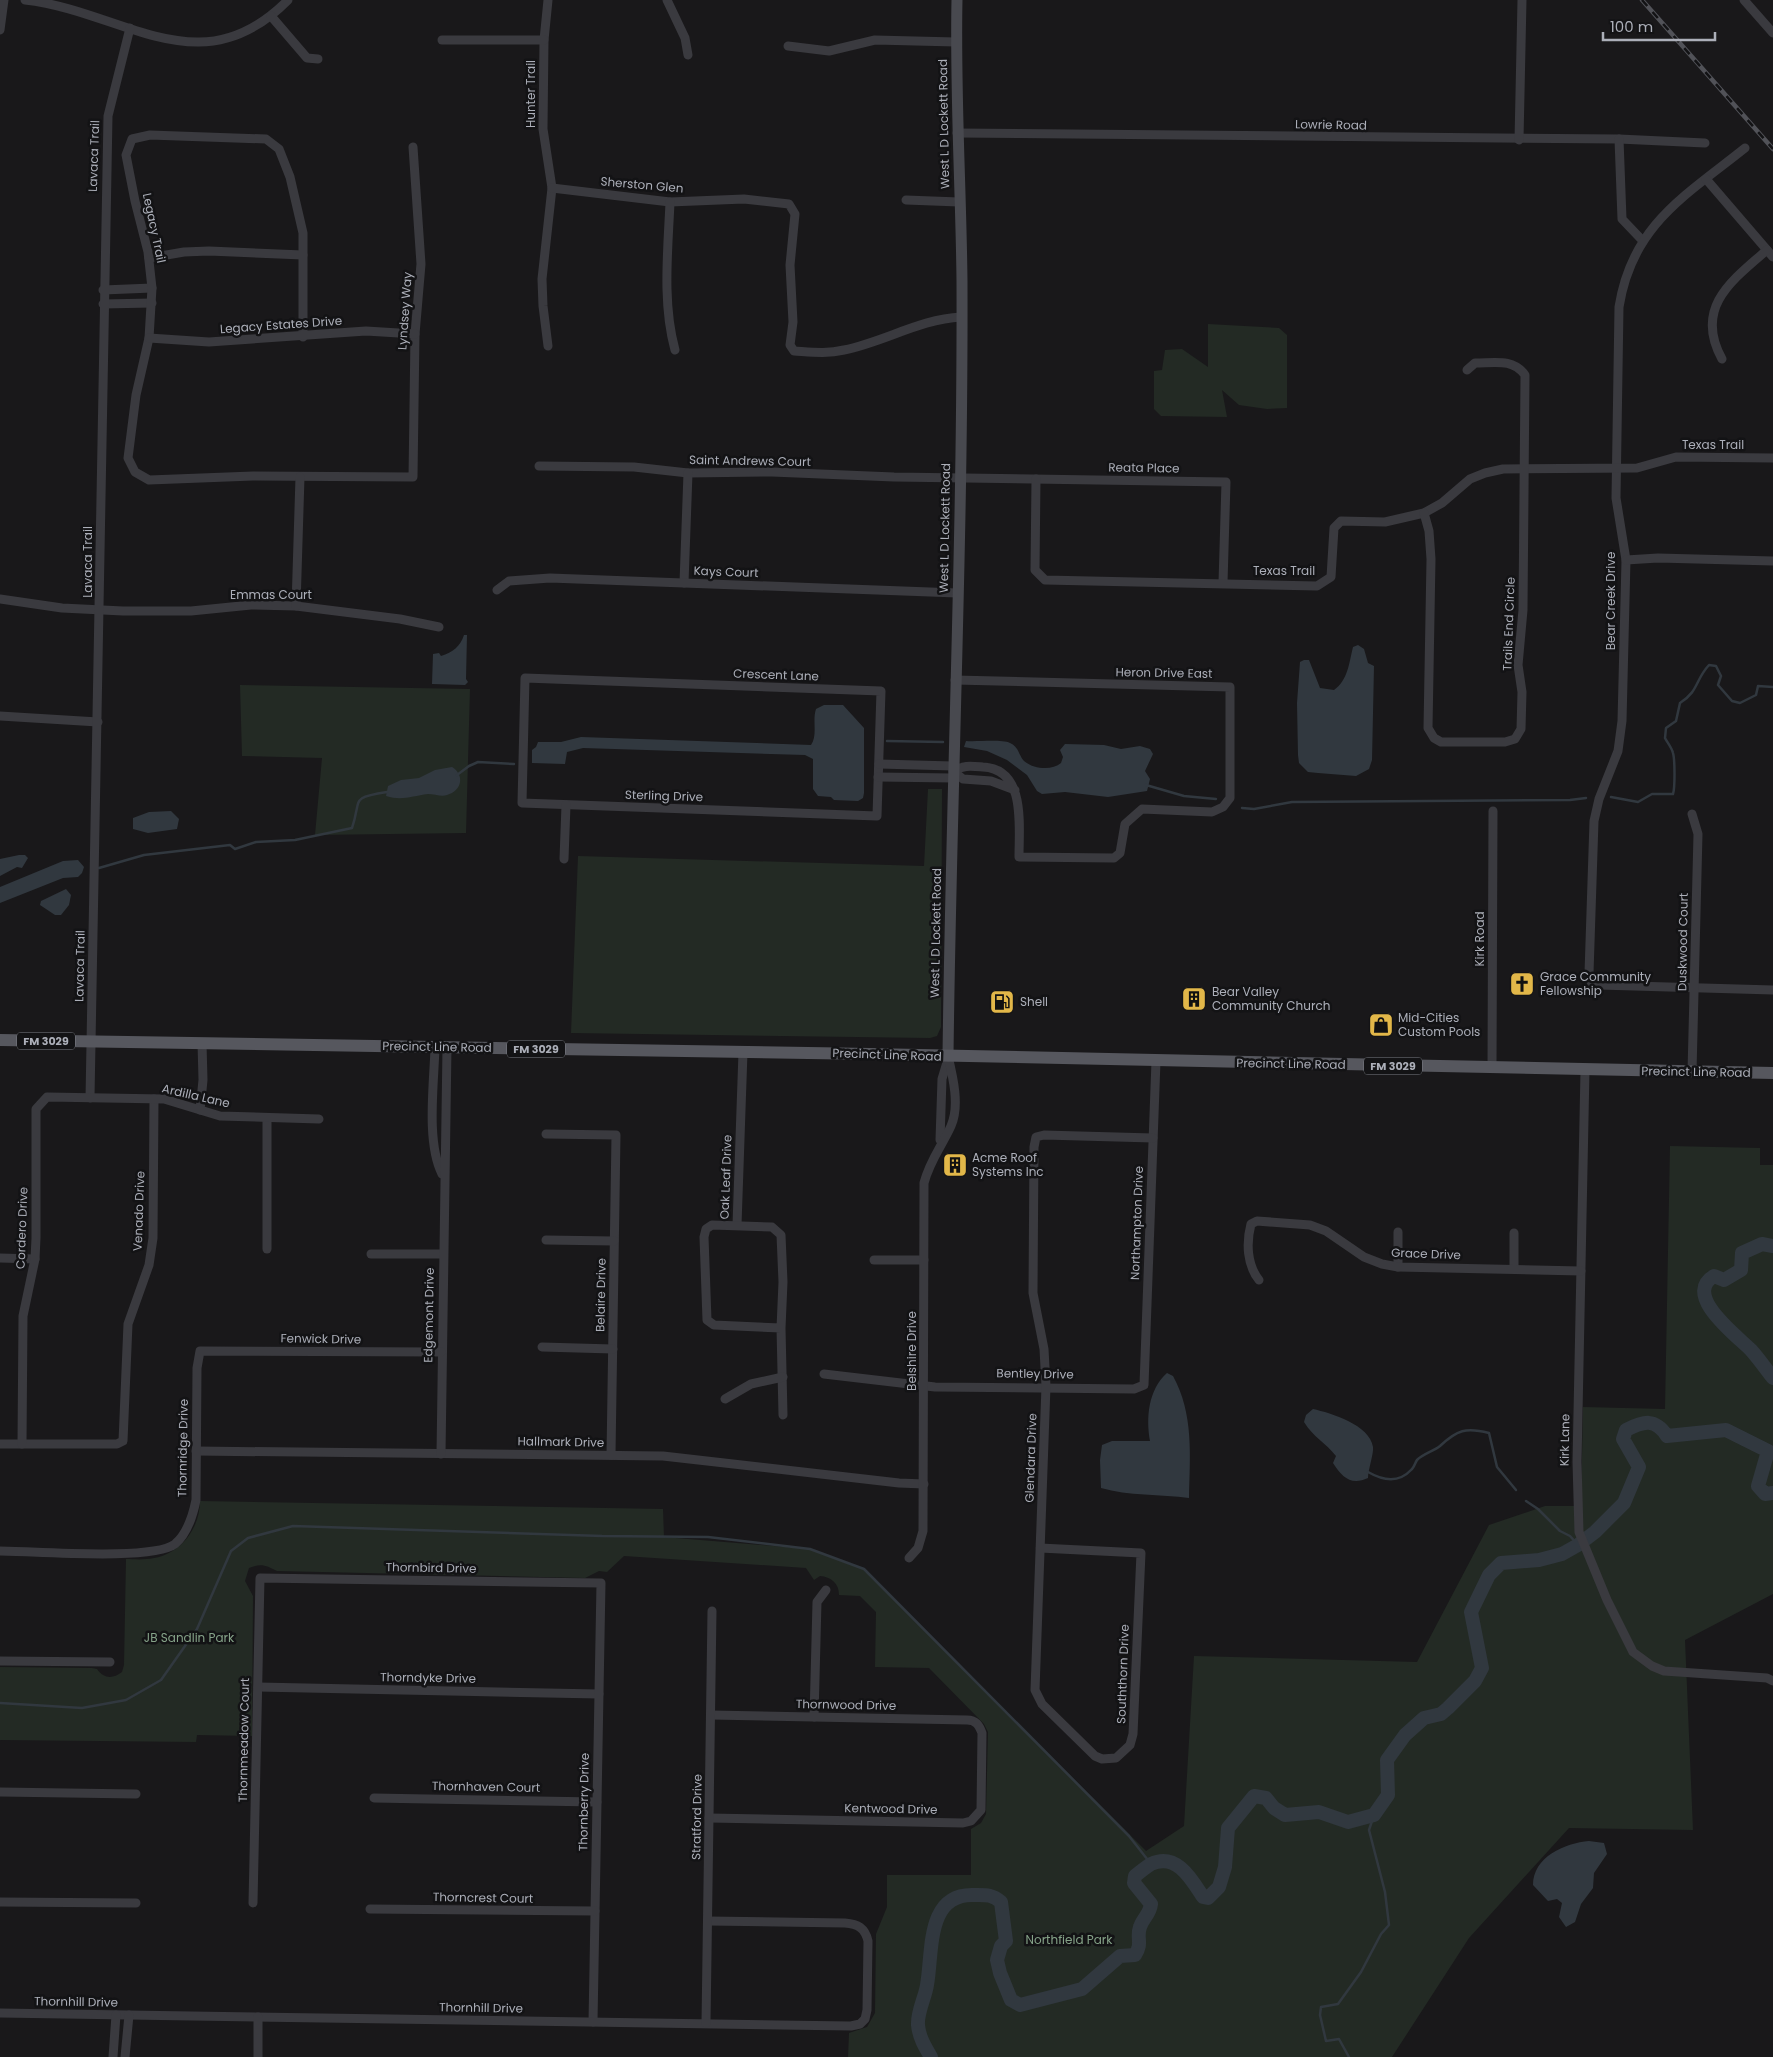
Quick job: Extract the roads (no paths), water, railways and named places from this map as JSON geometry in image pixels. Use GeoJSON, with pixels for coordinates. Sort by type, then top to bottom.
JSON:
{"type":"FeatureCollection","features":[{"type":"Feature","properties":{"kind":"main road","name":"West L D Lockett Road"},"geometry":{"type":"LineString","coordinates":[[948,1056],[960,477],[961,317],[957,133],[957,0]]}},
{"type":"Feature","properties":{"kind":"main road","name":"Precinct Line Road"},"geometry":{"type":"LineString","coordinates":[[0,1040],[743,1052],[1773,1074]]}},
{"type":"Feature","properties":{"kind":"street"},"geometry":{"type":"LineString","coordinates":[[0,30],[4,0]]}},
{"type":"Feature","properties":{"kind":"street"},"geometry":{"type":"LineString","coordinates":[[25,0],[67,8],[176,41],[202,43],[229,39],[271,16],[288,0]]}},
{"type":"Feature","properties":{"kind":"street","name":"Hunter Trail"},"geometry":{"type":"LineString","coordinates":[[548,0],[544,40],[543,129],[552,188],[542,279],[548,346]]}},
{"type":"Feature","properties":{"kind":"street"},"geometry":{"type":"LineString","coordinates":[[667,0],[685,38],[688,55]]}},
{"type":"Feature","properties":{"kind":"street"},"geometry":{"type":"LineString","coordinates":[[1519,140],[1522,0]]}},
{"type":"Feature","properties":{"kind":"street"},"geometry":{"type":"LineString","coordinates":[[1744,0],[1773,33]]}},
{"type":"Feature","properties":{"kind":"street"},"geometry":{"type":"LineString","coordinates":[[271,16],[307,58],[318,59]]}},
{"type":"Feature","properties":{"kind":"street","name":"Lavaca Trail"},"geometry":{"type":"LineString","coordinates":[[90,1098],[100,610],[103,290],[108,116],[130,28]]}},
{"type":"Feature","properties":{"kind":"street"},"geometry":{"type":"LineString","coordinates":[[442,40],[544,40]]}},
{"type":"Feature","properties":{"kind":"street"},"geometry":{"type":"LineString","coordinates":[[788,46],[829,51],[875,40],[956,42]]}},
{"type":"Feature","properties":{"kind":"street","name":"Lowrie Road"},"geometry":{"type":"LineString","coordinates":[[957,133],[1519,140],[1619,139],[1705,143]]}},
{"type":"Feature","properties":{"kind":"street","name":"Legacy Trail"},"geometry":{"type":"LineString","coordinates":[[303,337],[303,233],[290,177],[279,148],[266,139],[150,135],[132,140],[126,155],[149,258],[152,288],[149,338],[136,395],[128,458],[135,472],[148,480],[413,477]]}},
{"type":"Feature","properties":{"kind":"street"},"geometry":{"type":"LineString","coordinates":[[1619,139],[1622,219],[1642,240]]}},
{"type":"Feature","properties":{"kind":"street","name":"Lyndsey Way"},"geometry":{"type":"LineString","coordinates":[[413,147],[420,264],[415,334],[413,477]]}},
{"type":"Feature","properties":{"kind":"street","name":"Bear Creek Drive"},"geometry":{"type":"LineString","coordinates":[[1694,987],[1599,985],[1591,982],[1589,973],[1592,839],[1599,799],[1618,751],[1621,738],[1626,560],[1617,513],[1619,307],[1625,279],[1642,240],[1667,211],[1745,148]]}},
{"type":"Feature","properties":{"kind":"street"},"geometry":{"type":"LineString","coordinates":[[1706,179],[1770,254],[1730,284],[1717,305],[1713,315],[1712,336],[1722,359]]}},
{"type":"Feature","properties":{"kind":"street","name":"Sherston Glen"},"geometry":{"type":"LineString","coordinates":[[552,188],[670,202],[744,199],[789,204],[795,214],[790,265],[793,322],[790,345],[794,351],[819,353],[843,351],[940,318],[961,317]]}},
{"type":"Feature","properties":{"kind":"street"},"geometry":{"type":"LineString","coordinates":[[906,200],[959,202]]}},
{"type":"Feature","properties":{"kind":"street"},"geometry":{"type":"LineString","coordinates":[[670,202],[667,267],[675,350]]}},
{"type":"Feature","properties":{"kind":"street"},"geometry":{"type":"LineString","coordinates":[[149,258],[184,252],[209,251],[303,255]]}},
{"type":"Feature","properties":{"kind":"street"},"geometry":{"type":"LineString","coordinates":[[103,290],[152,288]]}},
{"type":"Feature","properties":{"kind":"street"},"geometry":{"type":"LineString","coordinates":[[103,304],[152,303]]}},
{"type":"Feature","properties":{"kind":"street","name":"Legacy Estates Drive"},"geometry":{"type":"LineString","coordinates":[[149,338],[194,342],[303,337],[366,331],[415,334]]}},
{"type":"Feature","properties":{"kind":"street"},"geometry":{"type":"LineString","coordinates":[[1467,370],[1475,363],[1511,363],[1519,367],[1524,376],[1524,468]]}},
{"type":"Feature","properties":{"kind":"street","name":"Texas Trail"},"geometry":{"type":"LineString","coordinates":[[1036,478],[1035,570],[1045,580],[1318,586],[1331,577],[1334,528],[1341,521],[1385,522],[1424,513],[1442,503],[1457,488],[1485,473],[1524,468],[1637,468],[1676,457],[1773,458]]}},
{"type":"Feature","properties":{"kind":"street","name":"Saint Andrews Court"},"geometry":{"type":"LineString","coordinates":[[539,466],[634,467],[688,473],[772,472],[960,477]]}},
{"type":"Feature","properties":{"kind":"street","name":"Trails End Circle"},"geometry":{"type":"LineString","coordinates":[[1424,513],[1429,531],[1431,559],[1428,728],[1434,738],[1441,742],[1505,742],[1515,740],[1521,729],[1522,692],[1518,665],[1523,610],[1524,468]]}},
{"type":"Feature","properties":{"kind":"street"},"geometry":{"type":"LineString","coordinates":[[684,583],[688,473]]}},
{"type":"Feature","properties":{"kind":"street"},"geometry":{"type":"LineString","coordinates":[[296,606],[300,477]]}},
{"type":"Feature","properties":{"kind":"street","name":"Reata Place"},"geometry":{"type":"LineString","coordinates":[[960,477],[1226,482],[1223,583]]}},
{"type":"Feature","properties":{"kind":"street"},"geometry":{"type":"LineString","coordinates":[[1626,560],[1658,558],[1773,561]]}},
{"type":"Feature","properties":{"kind":"street","name":"Kays Court"},"geometry":{"type":"LineString","coordinates":[[497,590],[509,581],[550,578],[957,593]]}},
{"type":"Feature","properties":{"kind":"street","name":"Emmas Court"},"geometry":{"type":"LineString","coordinates":[[0,598],[62,608],[100,610],[191,611],[251,605],[296,606],[400,619],[439,627]]}},
{"type":"Feature","properties":{"kind":"street","name":"Crescent Lane"},"geometry":{"type":"LineString","coordinates":[[524,678],[881,691],[879,764]]}},
{"type":"Feature","properties":{"kind":"street","name":"Sterling Drive"},"geometry":{"type":"LineString","coordinates":[[524,678],[522,803],[877,816],[879,764]]}},
{"type":"Feature","properties":{"kind":"street","name":"Heron Drive East"},"geometry":{"type":"LineString","coordinates":[[955,680],[1230,687],[1230,798],[1223,807],[1212,812],[1142,809],[1125,824],[1120,853],[1114,858],[1019,857],[1020,821],[1015,790]]}},
{"type":"Feature","properties":{"kind":"street"},"geometry":{"type":"LineString","coordinates":[[0,716],[98,722]]}},
{"type":"Feature","properties":{"kind":"street"},"geometry":{"type":"LineString","coordinates":[[879,764],[953,772],[963,779],[991,781],[1015,790]]}},
{"type":"Feature","properties":{"kind":"street"},"geometry":{"type":"LineString","coordinates":[[878,777],[953,772],[963,765],[993,767],[1012,780],[1015,790]]}},
{"type":"Feature","properties":{"kind":"street"},"geometry":{"type":"LineString","coordinates":[[564,859],[566,805]]}},
{"type":"Feature","properties":{"kind":"street","name":"Kirk Road"},"geometry":{"type":"LineString","coordinates":[[1492,1068],[1493,811]]}},
{"type":"Feature","properties":{"kind":"street","name":"Duskwood Court"},"geometry":{"type":"LineString","coordinates":[[1692,814],[1698,834],[1692,1072]]}},
{"type":"Feature","properties":{"kind":"street"},"geometry":{"type":"LineString","coordinates":[[1694,987],[1773,990]]}},
{"type":"Feature","properties":{"kind":"street"},"geometry":{"type":"LineString","coordinates":[[200,1110],[204,1080],[202,1043]]}},
{"type":"Feature","properties":{"kind":"street","name":"Edgemont Drive"},"geometry":{"type":"LineString","coordinates":[[441,1047],[433,1146],[437,1164],[444,1177],[441,1454]]}},
{"type":"Feature","properties":{"kind":"street","name":"Oak Leaf Drive"},"geometry":{"type":"LineString","coordinates":[[743,1052],[737,1226],[772,1227],[781,1235],[783,1282],[780,1328],[783,1415]]}},
{"type":"Feature","properties":{"kind":"street","name":"Belshire Drive"},"geometry":{"type":"LineString","coordinates":[[909,1558],[914,1554],[922,1540],[924,1484],[924,1183],[940,1143],[942,1078],[948,1056]]}},
{"type":"Feature","properties":{"kind":"street","name":"Northampton Drive"},"geometry":{"type":"LineString","coordinates":[[1144,1385],[1156,1061]]}},
{"type":"Feature","properties":{"kind":"street","name":"Kirk Lane"},"geometry":{"type":"LineString","coordinates":[[1585,1070],[1577,1462],[1579,1532],[1585,1551],[1633,1652],[1652,1666],[1682,1674],[1766,1678],[1773,1681]]}},
{"type":"Feature","properties":{"kind":"street","name":"Ardilla Lane"},"geometry":{"type":"LineString","coordinates":[[40,1103],[47,1097],[164,1099],[220,1116],[319,1119]]}},
{"type":"Feature","properties":{"kind":"street","name":"Venado Drive"},"geometry":{"type":"LineString","coordinates":[[22,1444],[117,1444],[123,1441],[128,1324],[149,1266],[152,1238],[154,1099]]}},
{"type":"Feature","properties":{"kind":"street","name":"Cordero Drive"},"geometry":{"type":"LineString","coordinates":[[22,1444],[23,1316],[35,1259],[36,1109],[40,1103]]}},
{"type":"Feature","properties":{"kind":"street"},"geometry":{"type":"LineString","coordinates":[[267,1118],[267,1249]]}},
{"type":"Feature","properties":{"kind":"street","name":"Belaire Drive"},"geometry":{"type":"LineString","coordinates":[[546,1134],[616,1135],[611,1455]]}},
{"type":"Feature","properties":{"kind":"street","name":"Glendara Drive"},"geometry":{"type":"LineString","coordinates":[[1088,1749],[1042,1704],[1035,1690],[1046,1386],[1044,1349],[1033,1294],[1034,1147],[1036,1137],[1044,1135],[1153,1138]]}},
{"type":"Feature","properties":{"kind":"street","name":"Grace Drive"},"geometry":{"type":"LineString","coordinates":[[1258,1280],[1250,1268],[1249,1233],[1251,1224],[1257,1221],[1310,1225],[1326,1231],[1364,1257],[1382,1264],[1398,1267],[1581,1271]]}},
{"type":"Feature","properties":{"kind":"street"},"geometry":{"type":"LineString","coordinates":[[737,1226],[712,1226],[706,1229],[704,1246],[707,1320],[714,1325],[780,1328]]}},
{"type":"Feature","properties":{"kind":"street"},"geometry":{"type":"LineString","coordinates":[[1398,1232],[1398,1267]]}},
{"type":"Feature","properties":{"kind":"street"},"geometry":{"type":"LineString","coordinates":[[1514,1233],[1514,1269]]}},
{"type":"Feature","properties":{"kind":"street"},"geometry":{"type":"LineString","coordinates":[[546,1240],[614,1241]]}},
{"type":"Feature","properties":{"kind":"street"},"geometry":{"type":"LineString","coordinates":[[371,1254],[442,1254]]}},
{"type":"Feature","properties":{"kind":"street"},"geometry":{"type":"LineString","coordinates":[[0,1258],[35,1259]]}},
{"type":"Feature","properties":{"kind":"street"},"geometry":{"type":"LineString","coordinates":[[874,1260],[924,1260]]}},
{"type":"Feature","properties":{"kind":"street"},"geometry":{"type":"LineString","coordinates":[[542,1347],[613,1349]]}},
{"type":"Feature","properties":{"kind":"street","name":"Fenwick Drive"},"geometry":{"type":"LineString","coordinates":[[200,1351],[441,1352]]}},
{"type":"Feature","properties":{"kind":"street","name":"Thornridge Drive"},"geometry":{"type":"LineString","coordinates":[[0,1550],[133,1553],[158,1551],[174,1544],[192,1517],[196,1500],[197,1368],[200,1351]]}},
{"type":"Feature","properties":{"kind":"street"},"geometry":{"type":"LineString","coordinates":[[824,1374],[924,1385]]}},
{"type":"Feature","properties":{"kind":"street"},"geometry":{"type":"LineString","coordinates":[[725,1399],[751,1384],[783,1377]]}},
{"type":"Feature","properties":{"kind":"street","name":"Bentley Drive"},"geometry":{"type":"LineString","coordinates":[[924,1385],[1134,1389],[1144,1385]]}},
{"type":"Feature","properties":{"kind":"street"},"geometry":{"type":"LineString","coordinates":[[0,1444],[22,1444]]}},
{"type":"Feature","properties":{"kind":"street","name":"Hallmark Drive"},"geometry":{"type":"LineString","coordinates":[[196,1451],[611,1455],[682,1458],[899,1483],[924,1484]]}},
{"type":"Feature","properties":{"kind":"street","name":"Souththorn Drive"},"geometry":{"type":"LineString","coordinates":[[1040,1548],[1141,1553],[1133,1734],[1130,1745],[1116,1758],[1102,1759],[1095,1756],[1088,1749]]}},
{"type":"Feature","properties":{"kind":"street","name":"Thornbird Drive"},"geometry":{"type":"LineString","coordinates":[[260,1578],[601,1583]]}},
{"type":"Feature","properties":{"kind":"street","name":"Thornmeadow Court"},"geometry":{"type":"LineString","coordinates":[[253,1903],[260,1578]]}},
{"type":"Feature","properties":{"kind":"street","name":"Thornberry Drive"},"geometry":{"type":"LineString","coordinates":[[593,2022],[601,1583]]}},
{"type":"Feature","properties":{"kind":"street"},"geometry":{"type":"LineString","coordinates":[[814,1717],[816,1602],[826,1590]]}},
{"type":"Feature","properties":{"kind":"street","name":"Stratford Drive"},"geometry":{"type":"LineString","coordinates":[[706,2024],[712,1611]]}},
{"type":"Feature","properties":{"kind":"street"},"geometry":{"type":"LineString","coordinates":[[0,1661],[110,1662]]}},
{"type":"Feature","properties":{"kind":"street","name":"Thorndyke Drive"},"geometry":{"type":"LineString","coordinates":[[258,1687],[599,1694]]}},
{"type":"Feature","properties":{"kind":"street","name":"Thornwood Drive"},"geometry":{"type":"LineString","coordinates":[[711,1715],[974,1720],[979,1725]]}},
{"type":"Feature","properties":{"kind":"street","name":"Kentwood Drive"},"geometry":{"type":"LineString","coordinates":[[709,1818],[963,1823],[971,1821],[980,1810],[982,1733],[979,1725]]}},
{"type":"Feature","properties":{"kind":"street"},"geometry":{"type":"LineString","coordinates":[[0,1792],[136,1794]]}},
{"type":"Feature","properties":{"kind":"street","name":"Thornhaven Court"},"geometry":{"type":"LineString","coordinates":[[374,1798],[597,1802]]}},
{"type":"Feature","properties":{"kind":"street"},"geometry":{"type":"LineString","coordinates":[[0,1902],[136,1903]]}},
{"type":"Feature","properties":{"kind":"street","name":"Thorncrest Court"},"geometry":{"type":"LineString","coordinates":[[370,1909],[595,1911]]}},
{"type":"Feature","properties":{"kind":"street","name":"Thornhill Drive"},"geometry":{"type":"LineString","coordinates":[[0,2013],[706,2024],[860,2024],[865,2018],[867,2010],[868,1951],[866,1933],[860,1927],[845,1923],[708,1921]]}},
{"type":"Feature","properties":{"kind":"street"},"geometry":{"type":"LineString","coordinates":[[113,2057],[116,2015]]}},
{"type":"Feature","properties":{"kind":"street"},"geometry":{"type":"LineString","coordinates":[[125,2057],[129,2015]]}},
{"type":"Feature","properties":{"kind":"street"},"geometry":{"type":"LineString","coordinates":[[258,2017],[258,2057]]}},
{"type":"Feature","properties":{"kind":"waterway"},"geometry":{"type":"LineString","coordinates":[[1611,797],[1638,802],[1652,794],[1673,794],[1674,757],[1672,749],[1665,738],[1666,728],[1676,721],[1680,703],[1691,694],[1709,665],[1716,666],[1721,676],[1718,685],[1732,701],[1740,703],[1756,695],[1758,686],[1773,687]]}},
{"type":"Feature","properties":{"kind":"waterway"},"geometry":{"type":"LineString","coordinates":[[887,741],[943,742]]}},
{"type":"Feature","properties":{"kind":"waterway"},"geometry":{"type":"LineString","coordinates":[[457,775],[478,762],[514,764]]}},
{"type":"Feature","properties":{"kind":"waterway"},"geometry":{"type":"LineString","coordinates":[[1146,785],[1184,796],[1216,799]]}},
{"type":"Feature","properties":{"kind":"waterway"},"geometry":{"type":"LineString","coordinates":[[99,868],[144,855],[230,845],[235,849],[256,842],[295,840],[352,828],[359,801],[367,796],[387,792]]}},
{"type":"Feature","properties":{"kind":"waterway"},"geometry":{"type":"LineString","coordinates":[[1242,808],[1254,809],[1292,802],[1570,800],[1586,798]]}},
{"type":"Feature","properties":{"kind":"waterway"},"geometry":{"type":"LineString","coordinates":[[1773,1246],[1762,1244],[1742,1253],[1741,1270],[1724,1280],[1714,1276],[1706,1284],[1704,1294],[1715,1315],[1751,1350],[1773,1378]]}},
{"type":"Feature","properties":{"kind":"waterway"},"geometry":{"type":"LineString","coordinates":[[931,2057],[920,2034],[918,2025],[919,2015],[927,1985],[932,1941],[939,1914],[947,1904],[958,1897],[985,1895],[1001,1902],[1006,1941],[1001,1946],[997,1960],[1011,2000],[1020,2005],[1082,1989],[1120,1956],[1135,1955],[1139,1947],[1140,1927],[1151,1904],[1134,1883],[1135,1876],[1151,1864],[1160,1861],[1176,1865],[1189,1876],[1203,1897],[1208,1898],[1219,1887],[1225,1867],[1228,1828],[1254,1796],[1266,1798],[1274,1808],[1285,1815],[1319,1812],[1348,1822],[1374,1815],[1388,1795],[1387,1760],[1405,1735],[1424,1718],[1441,1714],[1448,1708],[1475,1681],[1482,1668],[1471,1612],[1489,1575],[1501,1563],[1539,1560],[1562,1554],[1595,1532],[1624,1503],[1639,1467],[1623,1439],[1626,1430],[1644,1423],[1658,1426],[1667,1436],[1726,1430],[1768,1451],[1758,1486],[1765,1494],[1773,1493]]}},
{"type":"Feature","properties":{"kind":"waterway"},"geometry":{"type":"LineString","coordinates":[[1368,1472],[1384,1479],[1401,1477],[1412,1469],[1419,1458],[1438,1448],[1452,1436],[1462,1431],[1474,1430],[1489,1433],[1497,1467],[1516,1490]]}},
{"type":"Feature","properties":{"kind":"waterway"},"geometry":{"type":"LineString","coordinates":[[1526,1501],[1538,1509],[1560,1531],[1570,1536],[1578,1545]]}},
{"type":"Feature","properties":{"kind":"waterway"},"geometry":{"type":"LineString","coordinates":[[0,1703],[82,1708],[126,1700],[161,1680],[197,1629],[231,1551],[248,1538],[293,1526],[602,1536],[708,1537],[810,1549],[864,1569],[1129,1836],[1151,1864]]}},
{"type":"Feature","properties":{"kind":"waterway"},"geometry":{"type":"LineString","coordinates":[[1349,2057],[1339,2039],[1326,2041],[1320,2015],[1321,2007],[1338,2004],[1361,1972],[1381,1934],[1389,1925],[1385,1892],[1369,1830],[1374,1815]]}},
{"type":"Feature","properties":{"kind":"railway"},"geometry":{"type":"LineString","coordinates":[[1642,0],[1773,149]]}},
{"type":"Feature","properties":{"kind":"place","name":"Grace Community Fellowship"},"geometry":{"type":"Point","coordinates":[1522,984]}},
{"type":"Feature","properties":{"kind":"place","name":"Bear Valley Community Church"},"geometry":{"type":"Point","coordinates":[1194,999]}},
{"type":"Feature","properties":{"kind":"place","name":"Shell"},"geometry":{"type":"Point","coordinates":[1002,1002]}},
{"type":"Feature","properties":{"kind":"place","name":"Mid-Cities Custom Pools"},"geometry":{"type":"Point","coordinates":[1381,1025]}},
{"type":"Feature","properties":{"kind":"place","name":"Acme Roof Systems Inc"},"geometry":{"type":"Point","coordinates":[955,1165]}},
{"type":"Feature","properties":{"kind":"park label","name":"JB Sandlin Park"},"geometry":{"type":"Point","coordinates":[189,1638]}},
{"type":"Feature","properties":{"kind":"park label","name":"Northfield Park"},"geometry":{"type":"Point","coordinates":[1069,1940]}}]}
